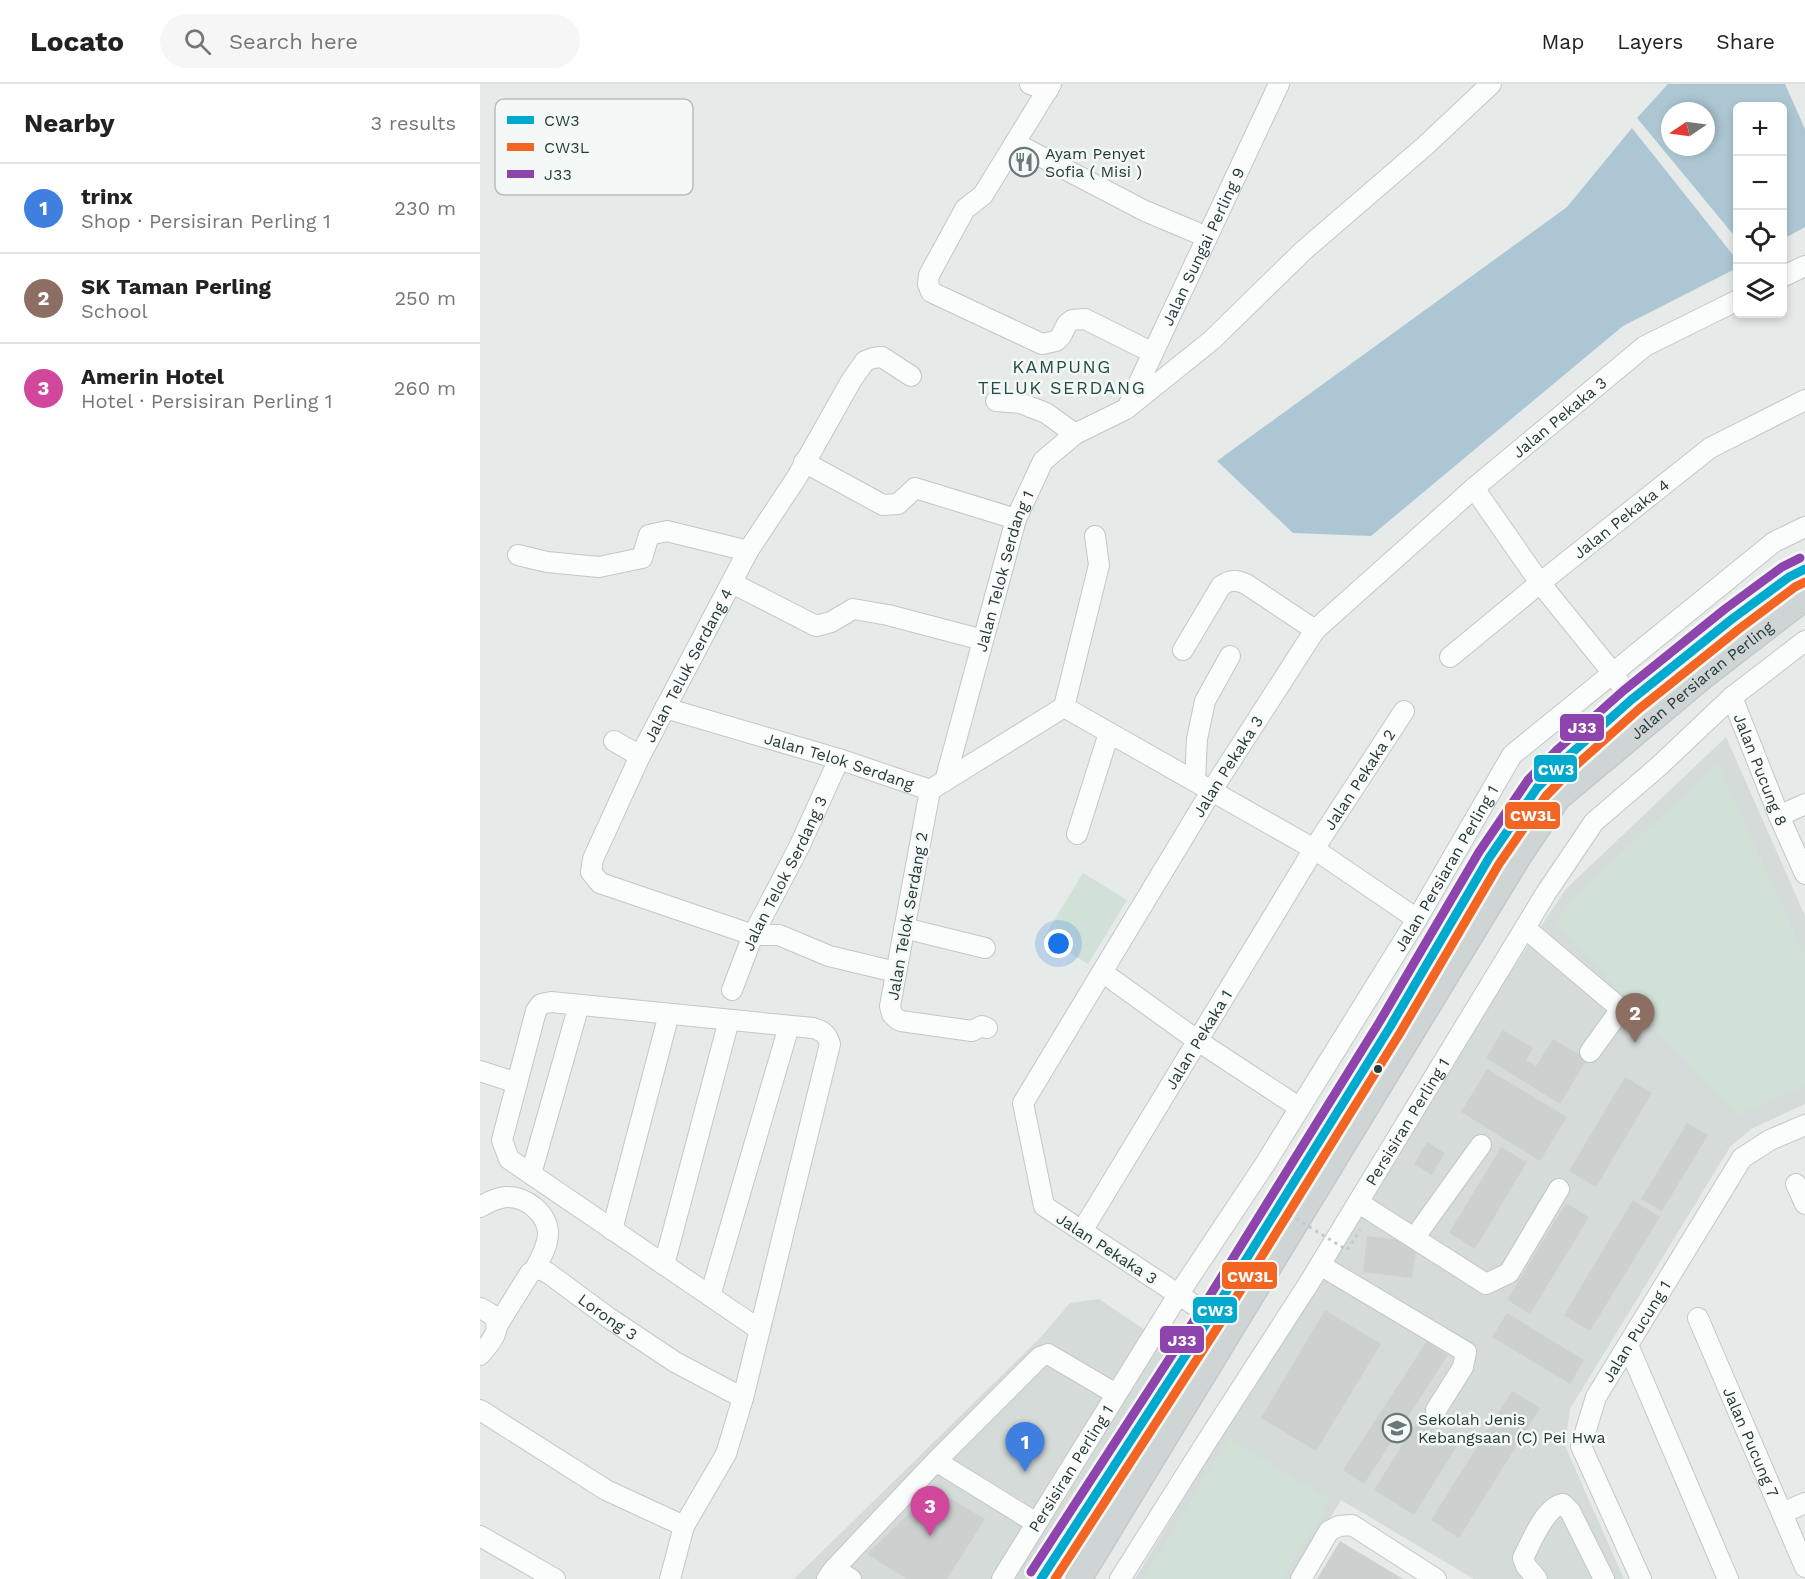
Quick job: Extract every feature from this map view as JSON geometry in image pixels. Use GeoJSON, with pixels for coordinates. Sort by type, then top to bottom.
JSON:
{"type":"FeatureCollection","features":[{"type":"Feature","properties":{"kind":"main road","name":"Jalan Persiaran Perling"},"geometry":{"type":"LineString","coordinates":[[1041,1579],[1211,1316],[1390,1027],[1489,858],[1537,788],[1566,758],[1631,700],[1732,619],[1789,577],[1805,569]]}},
{"type":"Feature","properties":{"kind":"main road","name":"Jalan Persiaran Perling"},"geometry":{"type":"LineString","coordinates":[[1079,1579],[1519,856],[1558,798],[1705,675],[1805,598]]}},
{"type":"Feature","properties":{"kind":"street","name":"Jalan Sungai Perling 9"},"geometry":{"type":"LineString","coordinates":[[1126,410],[1279,84]]}},
{"type":"Feature","properties":{"kind":"street","name":"Jalan Telok Serdang 1"},"geometry":{"type":"LineString","coordinates":[[938,786],[983,640],[1016,519],[1043,461],[1075,434],[1126,410],[1212,340],[1303,251],[1425,146],[1491,84]]}},
{"type":"Feature","properties":{"kind":"street"},"geometry":{"type":"LineString","coordinates":[[1043,86],[1015,143],[983,195],[965,209],[929,274],[928,284],[931,292],[1042,344],[1056,341],[1072,320],[1085,319],[1153,353]]}},
{"type":"Feature","properties":{"kind":"street"},"geometry":{"type":"LineString","coordinates":[[1015,143],[1139,208],[1207,237]]}},
{"type":"Feature","properties":{"kind":"street"},"geometry":{"type":"LineString","coordinates":[[1787,275],[1805,266]]}},
{"type":"Feature","properties":{"kind":"street","name":"Jalan Pekaka 3"},"geometry":{"type":"LineString","coordinates":[[1211,1316],[1044,1206],[1023,1103],[1102,972],[1203,785],[1315,630],[1474,488],[1645,346],[1733,302]]}},
{"type":"Feature","properties":{"kind":"street","name":"Jalan Teluk Serdang 4"},"geometry":{"type":"LineString","coordinates":[[753,935],[600,883],[591,872],[593,859],[664,708],[748,551],[851,381],[865,361],[882,357],[911,376]]}},
{"type":"Feature","properties":{"kind":"street","name":"Jalan Pekaka 4"},"geometry":{"type":"LineString","coordinates":[[1450,657],[1710,448],[1805,400]]}},
{"type":"Feature","properties":{"kind":"street"},"geometry":{"type":"LineString","coordinates":[[996,401],[1020,403],[1046,413],[1075,434]]}},
{"type":"Feature","properties":{"kind":"street"},"geometry":{"type":"LineString","coordinates":[[804,462],[883,505],[898,504],[915,488],[1016,519]]}},
{"type":"Feature","properties":{"kind":"street"},"geometry":{"type":"LineString","coordinates":[[1474,488],[1540,583],[1612,672],[1631,700]]}},
{"type":"Feature","properties":{"kind":"street","name":"Jalan Persiaran Perling 1"},"geometry":{"type":"LineString","coordinates":[[1179,1295],[1300,1108],[1417,919],[1512,756],[1774,542],[1805,527]]}},
{"type":"Feature","properties":{"kind":"street"},"geometry":{"type":"LineString","coordinates":[[518,555],[547,562],[599,567],[642,558],[649,535],[667,531],[748,551]]}},
{"type":"Feature","properties":{"kind":"street"},"geometry":{"type":"LineString","coordinates":[[938,786],[1064,707],[1099,565],[1095,536]]}},
{"type":"Feature","properties":{"kind":"street"},"geometry":{"type":"LineString","coordinates":[[1183,650],[1221,586],[1228,581],[1236,580],[1262,593],[1315,630]]}},
{"type":"Feature","properties":{"kind":"street"},"geometry":{"type":"LineString","coordinates":[[732,583],[816,626],[831,622],[853,609],[888,615],[983,640]]}},
{"type":"Feature","properties":{"kind":"street"},"geometry":{"type":"LineString","coordinates":[[1731,697],[1805,640]]}},
{"type":"Feature","properties":{"kind":"street"},"geometry":{"type":"LineString","coordinates":[[1203,785],[1197,739],[1205,701],[1230,656]]}},
{"type":"Feature","properties":{"kind":"street","name":"Jalan Pucung 8"},"geometry":{"type":"LineString","coordinates":[[1731,697],[1805,874]]}},
{"type":"Feature","properties":{"kind":"street","name":"Persisiran Perling 1"},"geometry":{"type":"LineString","coordinates":[[1120,1579],[1359,1203],[1525,928],[1594,822],[1658,767],[1731,697]]}},
{"type":"Feature","properties":{"kind":"street"},"geometry":{"type":"LineString","coordinates":[[1064,707],[1314,849],[1417,919]]}},
{"type":"Feature","properties":{"kind":"street","name":"Jalan Telok Serdang"},"geometry":{"type":"LineString","coordinates":[[664,708],[938,786]]}},
{"type":"Feature","properties":{"kind":"street","name":"Jalan Pekaka 2"},"geometry":{"type":"LineString","coordinates":[[1314,849],[1404,711]]}},
{"type":"Feature","properties":{"kind":"street"},"geometry":{"type":"LineString","coordinates":[[1077,834],[1109,733]]}},
{"type":"Feature","properties":{"kind":"street"},"geometry":{"type":"LineString","coordinates":[[614,741],[640,756]]}},
{"type":"Feature","properties":{"kind":"street","name":"Jalan Telok Serdang 3"},"geometry":{"type":"LineString","coordinates":[[732,990],[753,935],[799,847],[838,759]]}},
{"type":"Feature","properties":{"kind":"street","name":"Jalan Telok Serdang 2"},"geometry":{"type":"LineString","coordinates":[[938,786],[904,928],[891,1006],[892,1014],[897,1019],[972,1031],[982,1026],[987,1028]]}},
{"type":"Feature","properties":{"kind":"street"},"geometry":{"type":"LineString","coordinates":[[1779,816],[1805,804]]}},
{"type":"Feature","properties":{"kind":"street","name":"Jalan Pekaka 1"},"geometry":{"type":"LineString","coordinates":[[1082,1231],[1314,849]]}},
{"type":"Feature","properties":{"kind":"street"},"geometry":{"type":"LineString","coordinates":[[904,928],[985,948]]}},
{"type":"Feature","properties":{"kind":"street"},"geometry":{"type":"LineString","coordinates":[[1525,928],[1621,1008],[1590,1052]]}},
{"type":"Feature","properties":{"kind":"street"},"geometry":{"type":"LineString","coordinates":[[753,935],[779,935],[829,956],[896,972]]}},
{"type":"Feature","properties":{"kind":"street"},"geometry":{"type":"LineString","coordinates":[[1102,972],[1198,1041],[1300,1108]]}},
{"type":"Feature","properties":{"kind":"street"},"geometry":{"type":"LineString","coordinates":[[670,1579],[684,1526],[726,1454],[743,1398],[760,1330],[830,1044],[822,1031],[789,1026],[551,1002],[541,1004],[536,1011],[501,1140],[509,1159],[760,1330]]}},
{"type":"Feature","properties":{"kind":"street"},"geometry":{"type":"LineString","coordinates":[[531,1174],[579,1005]]}},
{"type":"Feature","properties":{"kind":"street"},"geometry":{"type":"LineString","coordinates":[[612,1230],[669,1014]]}},
{"type":"Feature","properties":{"kind":"street"},"geometry":{"type":"LineString","coordinates":[[663,1264],[729,1020]]}},
{"type":"Feature","properties":{"kind":"street"},"geometry":{"type":"LineString","coordinates":[[710,1296],[789,1026]]}},
{"type":"Feature","properties":{"kind":"street"},"geometry":{"type":"LineString","coordinates":[[480,1071],[517,1083]]}},
{"type":"Feature","properties":{"kind":"street","name":"Jalan Pucung 1"},"geometry":{"type":"LineString","coordinates":[[1641,1579],[1581,1446],[1596,1397],[1742,1158],[1770,1140],[1805,1125]]}},
{"type":"Feature","properties":{"kind":"street"},"geometry":{"type":"LineString","coordinates":[[1415,1237],[1481,1145]]}},
{"type":"Feature","properties":{"kind":"street"},"geometry":{"type":"LineString","coordinates":[[1796,1184],[1805,1204]]}},
{"type":"Feature","properties":{"kind":"street"},"geometry":{"type":"LineString","coordinates":[[1359,1203],[1486,1284],[1509,1273],[1559,1189]]}},
{"type":"Feature","properties":{"kind":"street"},"geometry":{"type":"LineString","coordinates":[[480,1207],[496,1199],[511,1197],[533,1206],[546,1224],[548,1236],[535,1269],[530,1273],[497,1326],[495,1336],[480,1355]]}},
{"type":"Feature","properties":{"kind":"street"},"geometry":{"type":"LineString","coordinates":[[1320,1265],[1466,1353],[1463,1367],[1436,1410]]}},
{"type":"Feature","properties":{"kind":"street","name":"Lorong 3"},"geometry":{"type":"LineString","coordinates":[[535,1269],[548,1273],[609,1318],[675,1362],[743,1398]]}},
{"type":"Feature","properties":{"kind":"street","name":"Persisiran Perling 1"},"geometry":{"type":"LineString","coordinates":[[1002,1579],[1179,1295]]}},
{"type":"Feature","properties":{"kind":"street"},"geometry":{"type":"LineString","coordinates":[[480,1308],[493,1316],[497,1326]]}},
{"type":"Feature","properties":{"kind":"street","name":"Jalan Pucung 7"},"geometry":{"type":"LineString","coordinates":[[1698,1318],[1805,1567]]}},
{"type":"Feature","properties":{"kind":"street"},"geometry":{"type":"LineString","coordinates":[[1628,1345],[1728,1579]]}},
{"type":"Feature","properties":{"kind":"street"},"geometry":{"type":"LineString","coordinates":[[851,1579],[830,1574],[936,1461],[1040,1357],[1048,1354],[1116,1394]]}},
{"type":"Feature","properties":{"kind":"street"},"geometry":{"type":"LineString","coordinates":[[480,1410],[606,1490],[684,1526]]}},
{"type":"Feature","properties":{"kind":"street"},"geometry":{"type":"LineString","coordinates":[[936,1461],[1036,1523]]}},
{"type":"Feature","properties":{"kind":"street"},"geometry":{"type":"LineString","coordinates":[[1782,1513],[1805,1503]]}},
{"type":"Feature","properties":{"kind":"street"},"geometry":{"type":"LineString","coordinates":[[1537,1579],[1526,1566],[1523,1558],[1548,1513],[1556,1505],[1563,1504],[1570,1510],[1604,1579]]}},
{"type":"Feature","properties":{"kind":"street"},"geometry":{"type":"LineString","coordinates":[[1301,1579],[1329,1531],[1339,1526],[1352,1526],[1436,1579]]}},
{"type":"Feature","properties":{"kind":"street"},"geometry":{"type":"LineString","coordinates":[[480,1536],[555,1579]]}},
{"type":"Feature","properties":{"kind":"path"},"geometry":{"type":"LineString","coordinates":[[1280,1174],[1264,1199],[1347,1250],[1360,1230]]}},
{"type":"Feature","properties":{"kind":"shaded area"},"geometry":{"type":"Polygon","coordinates":[[[1726,737],[1805,916],[1805,1104],[1751,1129],[1730,1147],[1570,1409],[1565,1446],[1624,1579],[1474,1579],[1341,1500],[1294,1579],[1135,1579],[1333,1253],[1503,983],[1566,889],[1726,737]]]}},
{"type":"Feature","properties":{"kind":"shaded area"},"geometry":{"type":"Polygon","coordinates":[[[1718,764],[1805,956],[1805,1086],[1736,1115],[1555,923],[1578,893],[1718,764]]]}},
{"type":"Feature","properties":{"kind":"shaded area"},"geometry":{"type":"Polygon","coordinates":[[[1083,873],[1127,900],[1088,964],[1044,937],[1083,873]]]}},
{"type":"Feature","properties":{"kind":"shaded area"},"geometry":{"type":"Polygon","coordinates":[[[1099,1299],[1170,1347],[1025,1579],[794,1579],[1041,1337],[1070,1303],[1099,1299]]]}},
{"type":"Feature","properties":{"kind":"shaded area"},"geometry":{"type":"Polygon","coordinates":[[[1229,1438],[1330,1500],[1283,1579],[1143,1579],[1229,1438]]]}},
{"type":"Feature","properties":{"kind":"water"},"geometry":{"type":"Polygon","coordinates":[[[1668,84],[1785,84],[1805,129],[1805,227],[1787,237],[1787,102],[1733,102],[1733,234],[1668,156],[1715,156],[1715,102],[1661,102],[1661,147],[1637,118],[1668,84]]]}},
{"type":"Feature","properties":{"kind":"water"},"geometry":{"type":"Polygon","coordinates":[[[1632,128],[1733,255],[1733,270],[1623,326],[1371,536],[1293,533],[1217,461],[1567,207],[1632,128]]]}},
{"type":"Feature","properties":{"kind":"building"},"geometry":{"type":"Polygon","coordinates":[[[1503,1030],[1533,1048],[1526,1060],[1536,1066],[1553,1039],[1587,1059],[1560,1104],[1486,1058],[1503,1030]]]}},
{"type":"Feature","properties":{"kind":"building"},"geometry":{"type":"Polygon","coordinates":[[[1487,1069],[1567,1117],[1540,1161],[1461,1112],[1487,1069]]]}},
{"type":"Feature","properties":{"kind":"building"},"geometry":{"type":"Polygon","coordinates":[[[1625,1077],[1652,1093],[1596,1187],[1569,1171],[1625,1077]]]}},
{"type":"Feature","properties":{"kind":"building"},"geometry":{"type":"Polygon","coordinates":[[[1687,1123],[1708,1135],[1662,1211],[1641,1199],[1687,1123]]]}},
{"type":"Feature","properties":{"kind":"building"},"geometry":{"type":"Polygon","coordinates":[[[1427,1142],[1445,1153],[1432,1175],[1414,1164],[1427,1142]]]}},
{"type":"Feature","properties":{"kind":"building"},"geometry":{"type":"Polygon","coordinates":[[[1501,1147],[1527,1162],[1475,1249],[1449,1233],[1501,1147]]]}},
{"type":"Feature","properties":{"kind":"building"},"geometry":{"type":"Polygon","coordinates":[[[1633,1200],[1660,1217],[1590,1331],[1564,1315],[1633,1200]]]}},
{"type":"Feature","properties":{"kind":"building"},"geometry":{"type":"Polygon","coordinates":[[[1566,1203],[1589,1217],[1530,1314],[1507,1300],[1566,1203]]]}},
{"type":"Feature","properties":{"kind":"building"},"geometry":{"type":"Polygon","coordinates":[[[1367,1236],[1417,1242],[1412,1278],[1363,1272],[1367,1236]]]}},
{"type":"Feature","properties":{"kind":"building"},"geometry":{"type":"Polygon","coordinates":[[[1325,1310],[1381,1344],[1316,1451],[1261,1418],[1325,1310]]]}},
{"type":"Feature","properties":{"kind":"building"},"geometry":{"type":"Polygon","coordinates":[[[1507,1313],[1584,1360],[1570,1384],[1492,1337],[1507,1313]]]}},
{"type":"Feature","properties":{"kind":"building"},"geometry":{"type":"Polygon","coordinates":[[[1427,1341],[1448,1355],[1364,1484],[1343,1470],[1427,1341]]]}},
{"type":"Feature","properties":{"kind":"building"},"geometry":{"type":"Polygon","coordinates":[[[1512,1391],[1540,1408],[1459,1538],[1431,1520],[1512,1391]]]}},
{"type":"Feature","properties":{"kind":"building"},"geometry":{"type":"Polygon","coordinates":[[[1417,1421],[1457,1446],[1414,1515],[1374,1490],[1417,1421]]]}},
{"type":"Feature","properties":{"kind":"building"},"geometry":{"type":"Polygon","coordinates":[[[934,1489],[985,1519],[947,1579],[907,1579],[867,1554],[934,1489]]]}},
{"type":"Feature","properties":{"kind":"building"},"geometry":{"type":"Polygon","coordinates":[[[1340,1541],[1403,1579],[1317,1579],[1340,1541]]]}},
{"type":"Feature","properties":{"kind":"transit line","name":"J33"},"geometry":{"type":"LineString","coordinates":[[1031,1572],[1201,1310],[1380,1021],[1479,852],[1528,780],[1558,749],[1623,691],[1725,609],[1782,567],[1800,558]]}},
{"type":"Feature","properties":{"kind":"transit line","name":"CW3"},"geometry":{"type":"LineString","coordinates":[[1041,1579],[1211,1316],[1390,1027],[1489,858],[1537,788],[1566,758],[1631,700],[1732,619],[1789,577],[1805,569]]}},
{"type":"Feature","properties":{"kind":"transit line","name":"CW3L"},"geometry":{"type":"LineString","coordinates":[[1055,1579],[1221,1322],[1400,1033],[1499,864],[1546,796],[1574,767],[1639,709],[1739,629],[1805,582]]}},
{"type":"Feature","properties":{"kind":"place","name":"Ayam Penyet Sofia ( Misi )"},"geometry":{"type":"Point","coordinates":[1024,162]}},
{"type":"Feature","properties":{"kind":"place","name":"SK Taman Perling"},"geometry":{"type":"Point","coordinates":[1635,1043]}},
{"type":"Feature","properties":{"kind":"place","name":"Sekolah Jenis Kebangsaan (C) Pei Hwa"},"geometry":{"type":"Point","coordinates":[1397,1428]}},
{"type":"Feature","properties":{"kind":"place","name":"trinx"},"geometry":{"type":"Point","coordinates":[1025,1472]}},
{"type":"Feature","properties":{"kind":"place","name":"Amerin Hotel"},"geometry":{"type":"Point","coordinates":[930,1536]}},
{"type":"Feature","properties":{"kind":"district","name":"KAMPUNG TELUK SERDANG"},"geometry":{"type":"Point","coordinates":[1062,377]}}]}
